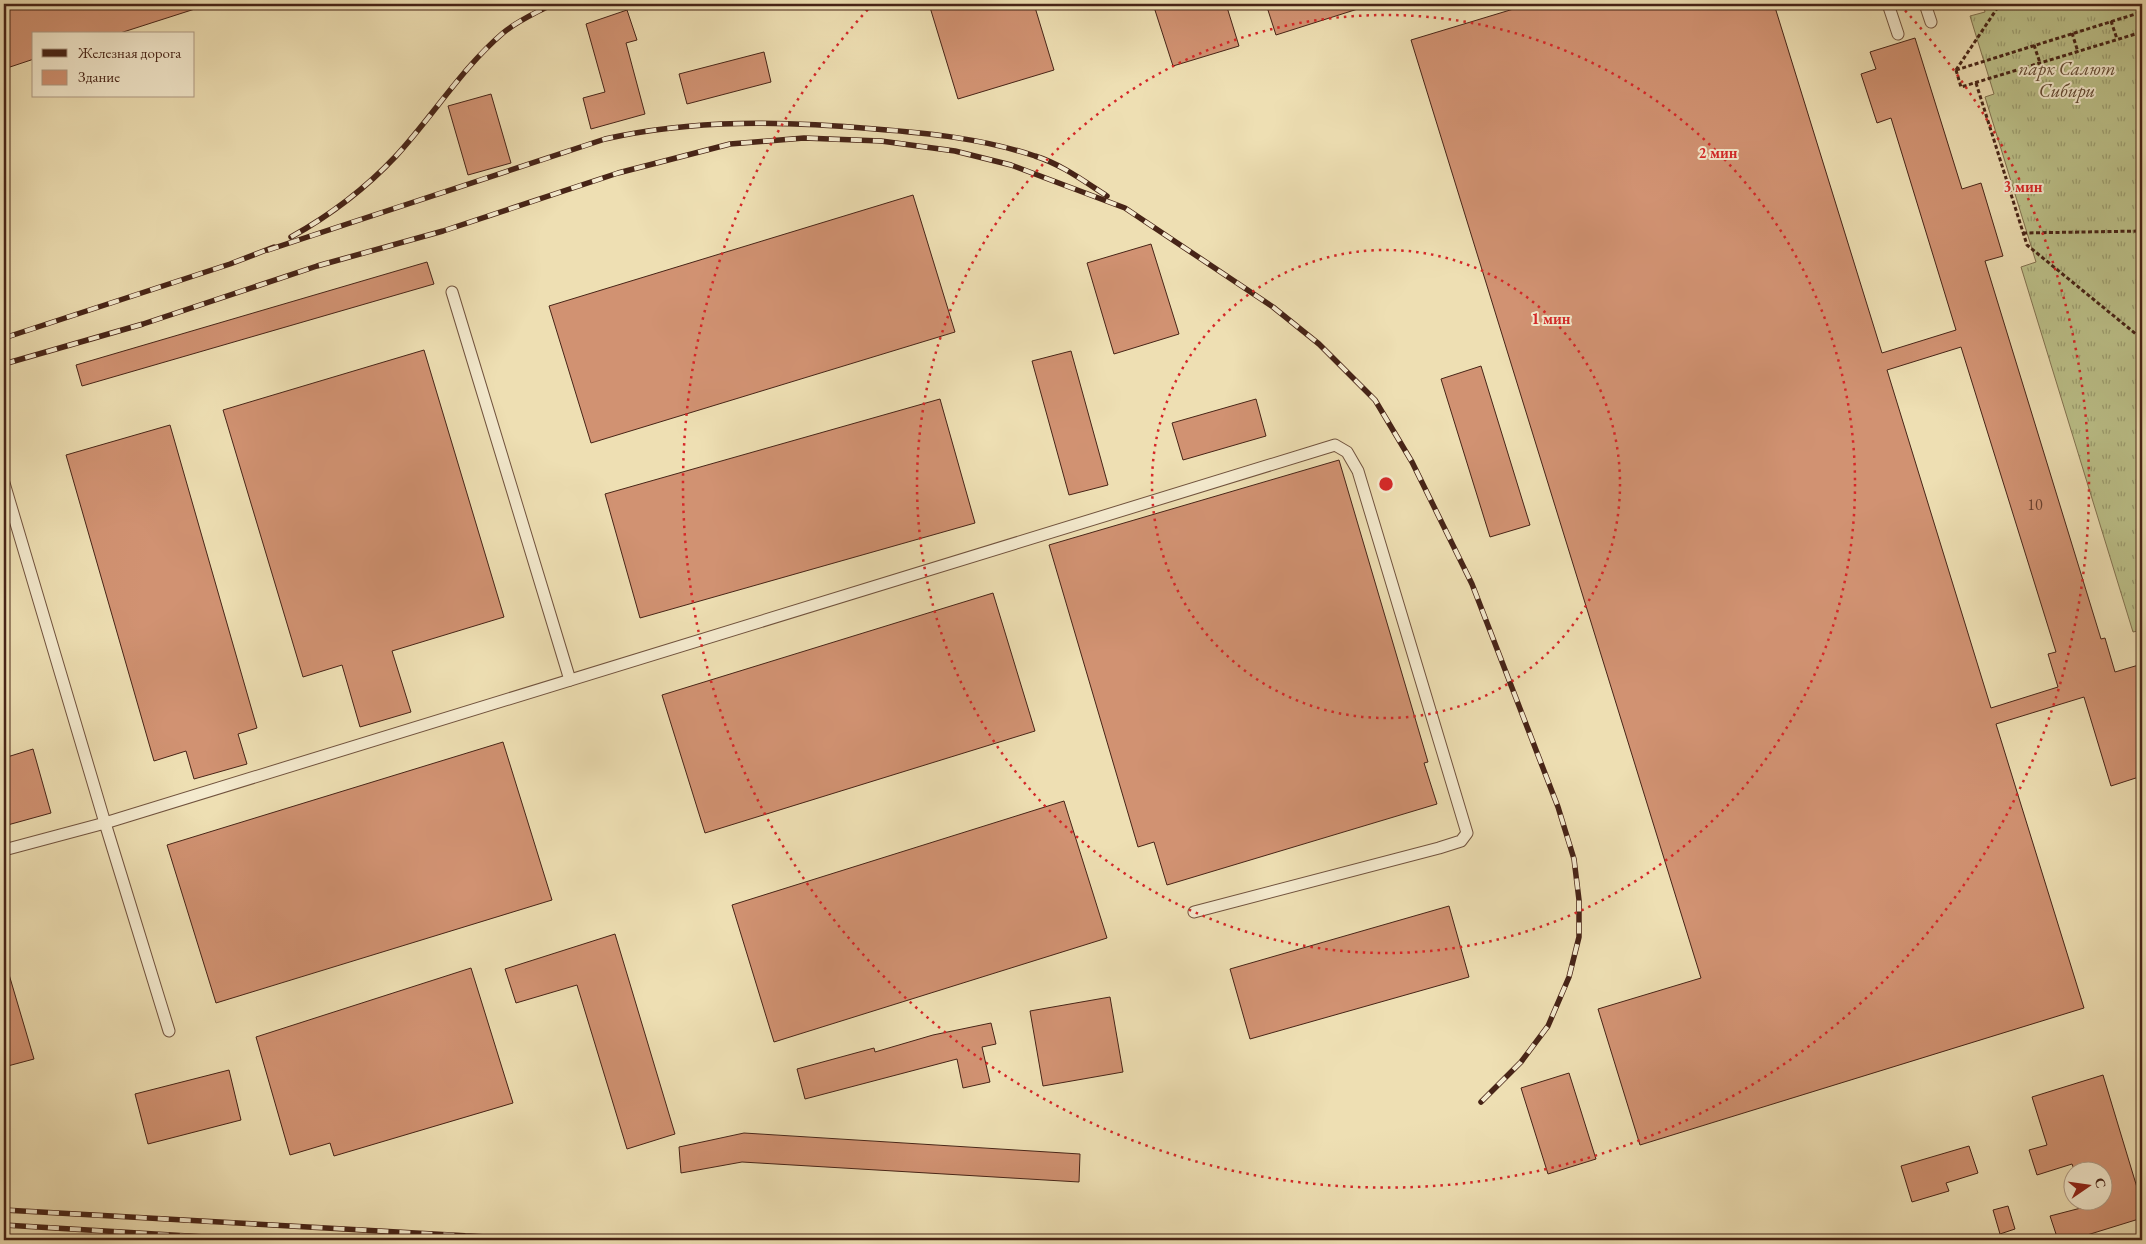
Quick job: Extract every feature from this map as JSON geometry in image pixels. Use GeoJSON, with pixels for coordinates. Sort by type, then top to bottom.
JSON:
{"type":"FeatureCollection","features":[{"type":"Feature","properties":{"kind":"lane"},"geometry":{"type":"LineString","coordinates":[[1888,4],[1898,34]]}},
{"type":"Feature","properties":{"kind":"lane"},"geometry":{"type":"LineString","coordinates":[[1925,4],[1931,22]]}},
{"type":"Feature","properties":{"kind":"lane"},"geometry":{"type":"LineString","coordinates":[[452,292],[570,680]]}},
{"type":"Feature","properties":{"kind":"lane"},"geometry":{"type":"LineString","coordinates":[[4,850],[105,824],[1335,445],[1348,452],[1358,471],[1467,833],[1461,841],[1439,848],[1194,912]]}},
{"type":"Feature","properties":{"kind":"lane"},"geometry":{"type":"LineString","coordinates":[[4,483],[105,824],[169,1031]]}},
{"type":"Feature","properties":{"kind":"path"},"geometry":{"type":"LineString","coordinates":[[1956,70],[2000,4]]}},
{"type":"Feature","properties":{"kind":"path"},"geometry":{"type":"LineString","coordinates":[[1956,70],[2142,12]]}},
{"type":"Feature","properties":{"kind":"path"},"geometry":{"type":"LineString","coordinates":[[2112,21],[2117,39]]}},
{"type":"Feature","properties":{"kind":"path"},"geometry":{"type":"LineString","coordinates":[[1956,70],[1962,88],[2142,32]]}},
{"type":"Feature","properties":{"kind":"path"},"geometry":{"type":"LineString","coordinates":[[2072,34],[2078,52]]}},
{"type":"Feature","properties":{"kind":"path"},"geometry":{"type":"LineString","coordinates":[[2034,45],[2040,63]]}},
{"type":"Feature","properties":{"kind":"path"},"geometry":{"type":"LineString","coordinates":[[1976,83],[2027,245],[2142,339]]}},
{"type":"Feature","properties":{"kind":"path"},"geometry":{"type":"LineString","coordinates":[[2023,233],[2142,232]]}},
{"type":"Feature","properties":{"kind":"green space","name":"парк Салют Сибири"},"geometry":{"type":"Polygon","coordinates":[[[1983,4],[2142,4],[2142,630],[2133,632],[2021,267],[2036,262],[1985,97],[1994,94],[1970,16],[1985,12],[1983,4]]]}},
{"type":"Feature","properties":{"kind":"building"},"geometry":{"type":"Polygon","coordinates":[[[4,4],[201,4],[201,7],[123,32],[32,32],[32,60],[4,69],[4,4]]]}},
{"type":"Feature","properties":{"kind":"building"},"geometry":{"type":"Polygon","coordinates":[[[929,4],[1034,4],[1054,70],[958,99],[929,4]]]}},
{"type":"Feature","properties":{"kind":"building"},"geometry":{"type":"Polygon","coordinates":[[[1153,4],[1226,4],[1239,46],[1173,66],[1153,4]]]}},
{"type":"Feature","properties":{"kind":"building"},"geometry":{"type":"Polygon","coordinates":[[[1266,4],[1363,4],[1364,7],[1276,35],[1266,4]]]}},
{"type":"Feature","properties":{"kind":"building"},"geometry":{"type":"Polygon","coordinates":[[[1530,4],[1774,4],[1882,353],[1956,330],[1891,118],[1877,123],[1861,74],[1876,69],[1870,52],[1915,38],[1962,189],[1981,183],[2003,256],[1985,261],[2101,639],[2105,638],[2115,672],[2142,664],[2142,776],[2111,786],[2084,697],[1996,724],[2084,1008],[1640,1145],[1598,1009],[1701,978],[1411,40],[1530,4]],[[1961,347],[1887,370],[1991,708],[2058,687],[2048,654],[2056,652],[1961,347]]]}},
{"type":"Feature","properties":{"kind":"building"},"geometry":{"type":"Polygon","coordinates":[[[627,10],[637,40],[626,43],[645,114],[591,129],[583,98],[605,92],[586,24],[627,10]]]}},
{"type":"Feature","properties":{"kind":"building"},"geometry":{"type":"Polygon","coordinates":[[[764,52],[771,82],[687,104],[679,74],[764,52]]]}},
{"type":"Feature","properties":{"kind":"building"},"geometry":{"type":"Polygon","coordinates":[[[491,94],[511,163],[468,175],[448,106],[491,94]]]}},
{"type":"Feature","properties":{"kind":"building"},"geometry":{"type":"Polygon","coordinates":[[[913,195],[955,332],[591,443],[549,306],[913,195]]]}},
{"type":"Feature","properties":{"kind":"building"},"geometry":{"type":"Polygon","coordinates":[[[1151,244],[1179,334],[1114,354],[1087,263],[1151,244]]]}},
{"type":"Feature","properties":{"kind":"building"},"geometry":{"type":"Polygon","coordinates":[[[427,262],[434,284],[82,386],[76,365],[427,262]]]}},
{"type":"Feature","properties":{"kind":"building"},"geometry":{"type":"Polygon","coordinates":[[[424,350],[504,617],[392,651],[411,712],[360,727],[342,665],[303,677],[223,410],[424,350]]]}},
{"type":"Feature","properties":{"kind":"building"},"geometry":{"type":"Polygon","coordinates":[[[1071,351],[1108,485],[1069,495],[1032,361],[1071,351]]]}},
{"type":"Feature","properties":{"kind":"building"},"geometry":{"type":"Polygon","coordinates":[[[1481,366],[1530,525],[1490,537],[1441,379],[1481,366]]]}},
{"type":"Feature","properties":{"kind":"building"},"geometry":{"type":"Polygon","coordinates":[[[940,399],[975,523],[640,618],[605,494],[940,399]]]}},
{"type":"Feature","properties":{"kind":"building"},"geometry":{"type":"Polygon","coordinates":[[[1256,399],[1266,436],[1183,460],[1172,423],[1256,399]]]}},
{"type":"Feature","properties":{"kind":"building"},"geometry":{"type":"Polygon","coordinates":[[[170,425],[257,728],[238,734],[247,764],[194,779],[186,751],[154,761],[66,455],[170,425]]]}},
{"type":"Feature","properties":{"kind":"building"},"geometry":{"type":"Polygon","coordinates":[[[1339,460],[1428,762],[1424,763],[1437,804],[1167,885],[1154,842],[1138,847],[1049,545],[1339,460]]]}},
{"type":"Feature","properties":{"kind":"building"},"geometry":{"type":"Polygon","coordinates":[[[993,593],[1035,731],[705,833],[662,695],[993,593]]]}},
{"type":"Feature","properties":{"kind":"building"},"geometry":{"type":"Polygon","coordinates":[[[503,742],[552,900],[216,1003],[167,845],[503,742]]]}},
{"type":"Feature","properties":{"kind":"building"},"geometry":{"type":"Polygon","coordinates":[[[33,749],[51,813],[4,826],[4,758],[33,749]]]}},
{"type":"Feature","properties":{"kind":"building"},"geometry":{"type":"Polygon","coordinates":[[[1064,801],[1107,938],[774,1042],[732,905],[1064,801]]]}},
{"type":"Feature","properties":{"kind":"building"},"geometry":{"type":"Polygon","coordinates":[[[1449,906],[1469,977],[1250,1039],[1230,969],[1449,906]]]}},
{"type":"Feature","properties":{"kind":"building"},"geometry":{"type":"Polygon","coordinates":[[[615,934],[675,1134],[627,1149],[577,985],[516,1003],[505,969],[615,934]]]}},
{"type":"Feature","properties":{"kind":"building"},"geometry":{"type":"Polygon","coordinates":[[[471,968],[513,1103],[334,1156],[330,1143],[290,1155],[256,1037],[471,968]]]}},
{"type":"Feature","properties":{"kind":"building"},"geometry":{"type":"Polygon","coordinates":[[[4,971],[8,971],[34,1059],[4,1067],[4,971]]]}},
{"type":"Feature","properties":{"kind":"building"},"geometry":{"type":"Polygon","coordinates":[[[1110,997],[1123,1072],[1043,1086],[1030,1011],[1110,997]]]}},
{"type":"Feature","properties":{"kind":"building"},"geometry":{"type":"Polygon","coordinates":[[[991,1023],[996,1044],[982,1047],[990,1082],[963,1088],[957,1059],[805,1099],[797,1069],[874,1048],[875,1052],[933,1035],[991,1023]]]}},
{"type":"Feature","properties":{"kind":"building"},"geometry":{"type":"Polygon","coordinates":[[[229,1070],[241,1120],[148,1144],[135,1094],[229,1070]]]}},
{"type":"Feature","properties":{"kind":"building"},"geometry":{"type":"Polygon","coordinates":[[[1569,1073],[1596,1159],[1548,1174],[1521,1088],[1569,1073]]]}},
{"type":"Feature","properties":{"kind":"building"},"geometry":{"type":"Polygon","coordinates":[[[2103,1075],[2142,1204],[2142,1218],[2071,1240],[2058,1240],[2050,1216],[2065,1212],[2114,1212],[2114,1162],[2064,1162],[2064,1167],[2037,1175],[2029,1150],[2047,1145],[2032,1097],[2103,1075]]]}},
{"type":"Feature","properties":{"kind":"building"},"geometry":{"type":"Polygon","coordinates":[[[744,1133],[1080,1154],[1079,1182],[742,1162],[681,1173],[679,1147],[744,1133]]]}},
{"type":"Feature","properties":{"kind":"building"},"geometry":{"type":"Polygon","coordinates":[[[1969,1146],[1978,1173],[1946,1183],[1949,1191],[1912,1202],[1901,1166],[1969,1146]]]}},
{"type":"Feature","properties":{"kind":"building"},"geometry":{"type":"Polygon","coordinates":[[[2008,1206],[2015,1229],[2000,1234],[1993,1210],[2008,1206]]]}},
{"type":"Feature","properties":{"kind":"railway"},"geometry":{"type":"LineString","coordinates":[[291,237],[333,211],[360,190],[396,156],[460,77],[503,33],[527,17],[552,4]]}},
{"type":"Feature","properties":{"kind":"railway"},"geometry":{"type":"LineString","coordinates":[[268,250],[605,139],[638,132],[706,125],[773,123],[841,126],[976,141],[1045,159],[1107,196]]}},
{"type":"Feature","properties":{"kind":"railway"},"geometry":{"type":"LineString","coordinates":[[4,364],[143,324],[317,266],[443,231],[618,173],[730,144],[804,138],[881,141],[955,151],[1011,165],[1125,208],[1273,307],[1319,344],[1375,400],[1412,462],[1472,584],[1558,807],[1574,859],[1579,900],[1579,937],[1569,977],[1548,1026],[1521,1062],[1481,1102]]}},
{"type":"Feature","properties":{"kind":"railway"},"geometry":{"type":"LineString","coordinates":[[4,338],[230,264],[274,247]]}},
{"type":"Feature","properties":{"kind":"railway"},"geometry":{"type":"LineString","coordinates":[[4,1210],[542,1240]]}},
{"type":"Feature","properties":{"kind":"railway"},"geometry":{"type":"LineString","coordinates":[[4,1225],[256,1240]]}}]}
